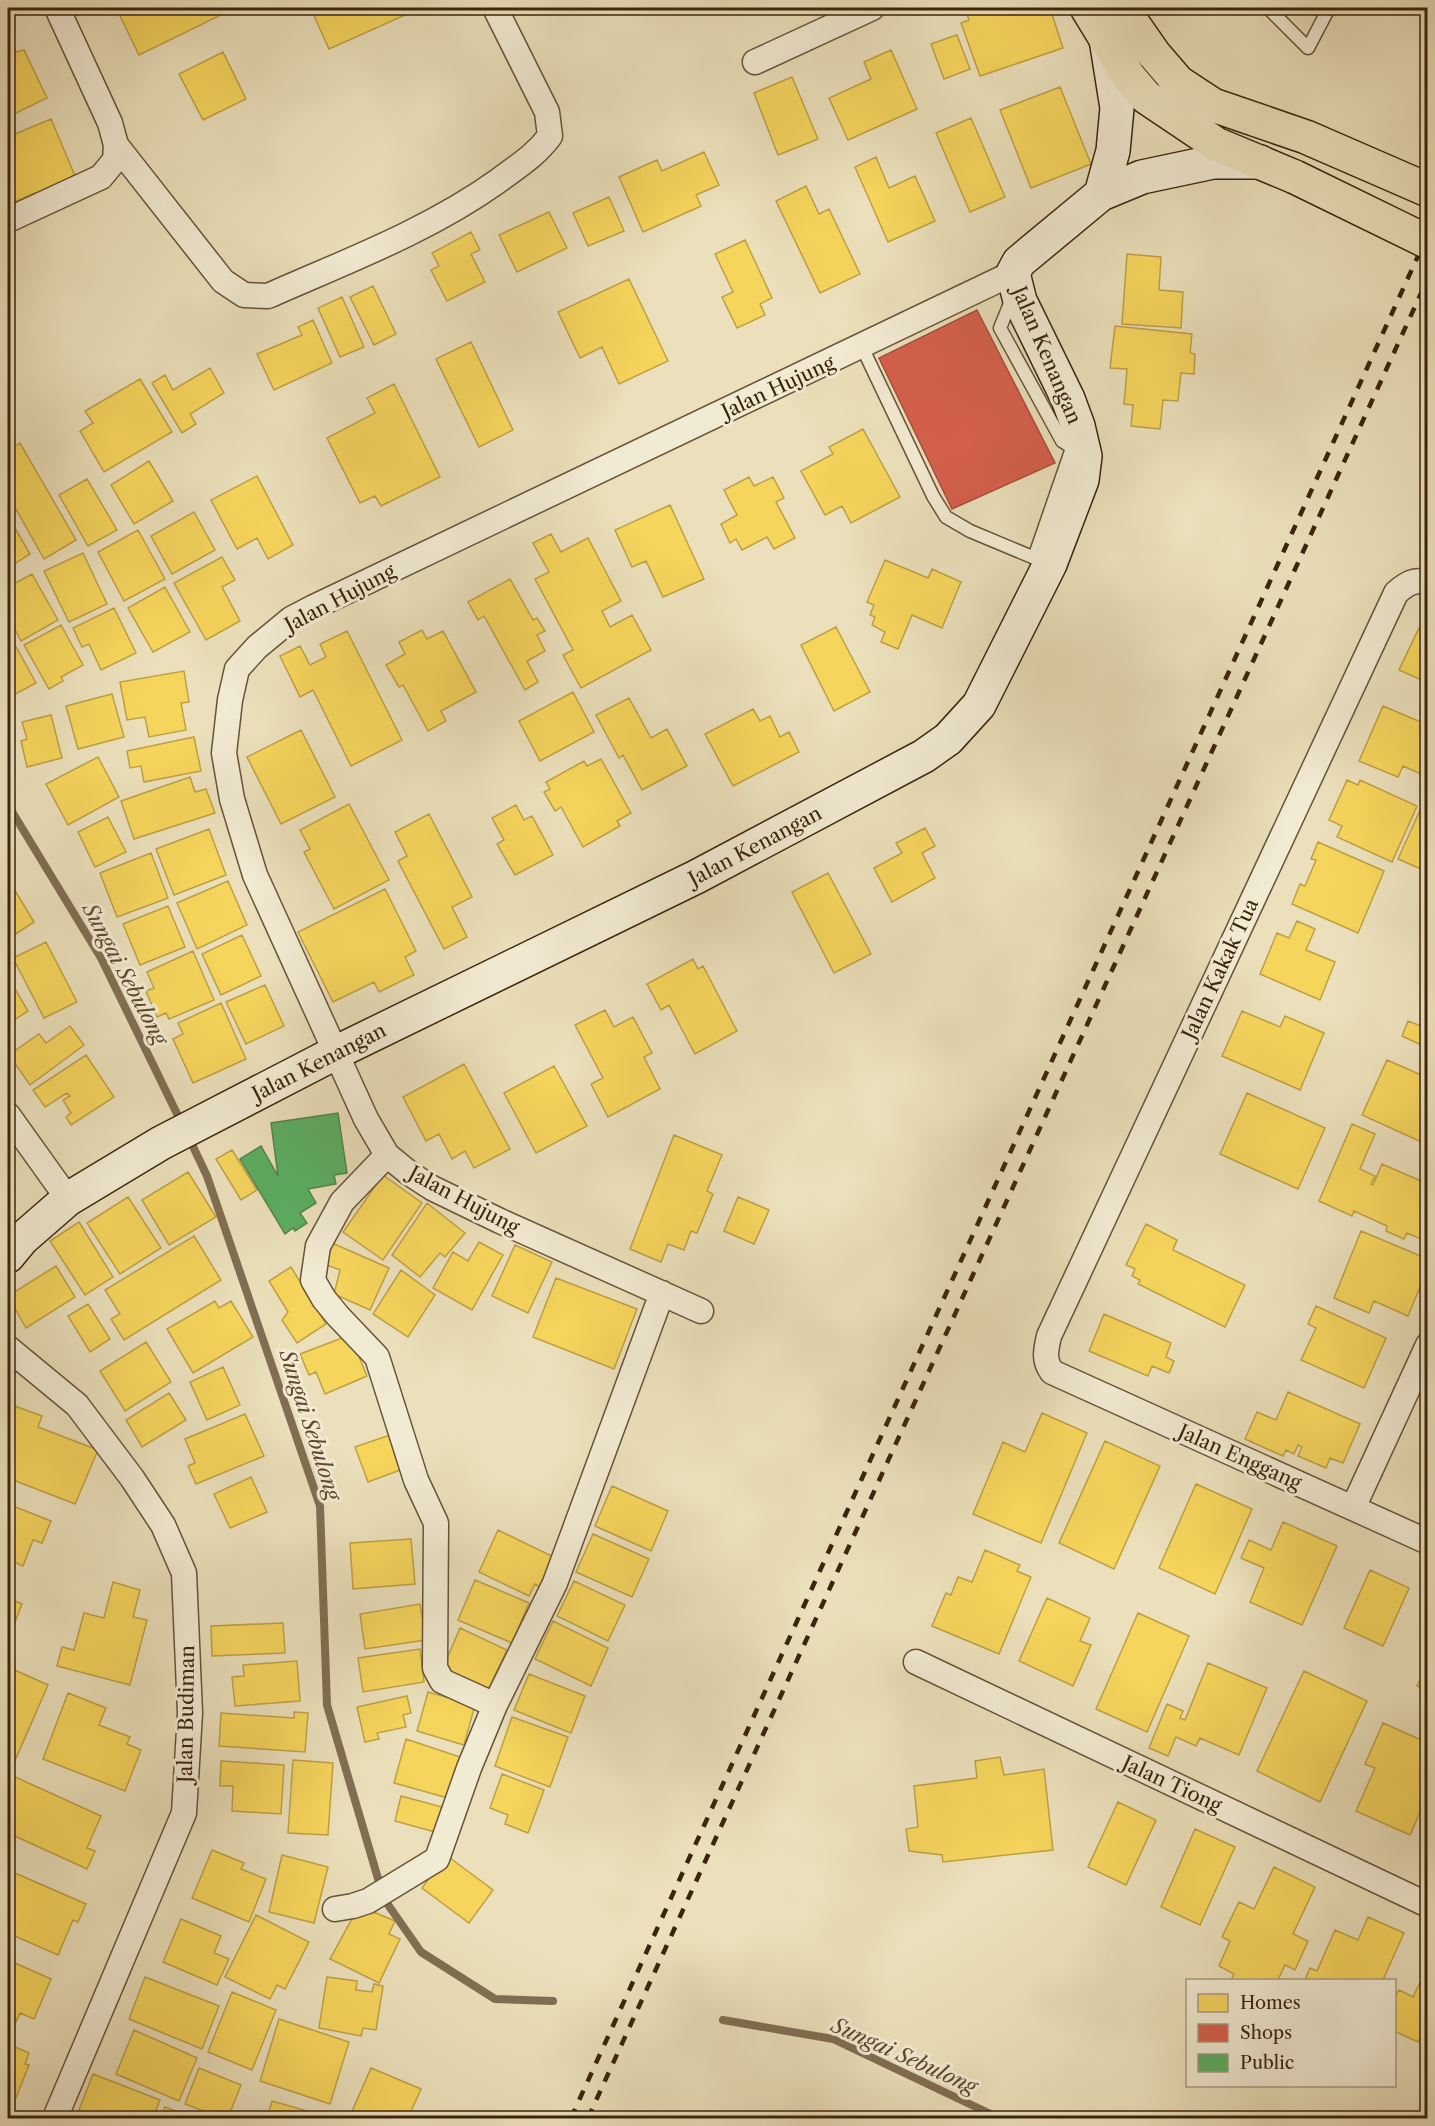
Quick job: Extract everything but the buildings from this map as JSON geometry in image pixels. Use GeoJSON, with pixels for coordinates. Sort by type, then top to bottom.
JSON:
{"type":"FeatureCollection","features":[{"type":"Feature","properties":{"kind":"main road"},"geometry":{"type":"LineString","coordinates":[[1087,8],[1129,77],[1146,97],[1216,144],[1295,177],[1428,242]]}},
{"type":"Feature","properties":{"kind":"main road"},"geometry":{"type":"LineString","coordinates":[[1122,8],[1154,54],[1178,82],[1213,105],[1306,137],[1428,190]]}},
{"type":"Feature","properties":{"kind":"street"},"geometry":{"type":"LineString","coordinates":[[8,220],[101,177],[115,160],[116,145],[110,123],[57,8]]}},
{"type":"Feature","properties":{"kind":"street"},"geometry":{"type":"LineString","coordinates":[[116,145],[223,281],[244,295],[268,296],[425,226],[487,189],[537,153],[550,136],[547,112],[495,8]]}},
{"type":"Feature","properties":{"kind":"street"},"geometry":{"type":"LineString","coordinates":[[755,63],[872,8]]}},
{"type":"Feature","properties":{"kind":"street"},"geometry":{"type":"LineString","coordinates":[[1101,194],[1113,151],[1117,108],[1105,36]]}},
{"type":"Feature","properties":{"kind":"street","name":"Jalan Kenangan"},"geometry":{"type":"LineString","coordinates":[[8,1256],[22,1239],[68,1199],[161,1143],[334,1053],[696,877],[924,756],[948,739],[980,705],[1042,561],[1082,480],[1078,452],[1078,426],[1068,399],[1020,301],[1015,281],[1019,262],[1101,194],[1142,177],[1213,162],[1261,162]]}},
{"type":"Feature","properties":{"kind":"street","name":"Jalan Hujung"},"geometry":{"type":"LineString","coordinates":[[701,1311],[432,1188],[387,1155],[366,1119],[334,1053],[255,875],[232,799],[224,753],[230,700],[237,669],[257,647],[291,619],[314,607],[862,347],[1015,281]]}},
{"type":"Feature","properties":{"kind":"street","name":"Jalan Kakak Tua"},"geometry":{"type":"LineString","coordinates":[[1052,1372],[1045,1356],[1049,1336],[1396,593],[1407,584],[1424,582]]}},
{"type":"Feature","properties":{"kind":"street"},"geometry":{"type":"LineString","coordinates":[[8,1115],[68,1199]]}},
{"type":"Feature","properties":{"kind":"street"},"geometry":{"type":"LineString","coordinates":[[387,1155],[342,1202],[318,1246],[313,1280],[324,1299],[377,1358],[416,1480],[436,1523],[435,1668],[442,1682],[495,1705]]}},
{"type":"Feature","properties":{"kind":"street"},"geometry":{"type":"LineString","coordinates":[[335,1909],[353,1906],[376,1896],[437,1859],[469,1768],[495,1705],[555,1583],[662,1293]]}},
{"type":"Feature","properties":{"kind":"street"},"geometry":{"type":"LineString","coordinates":[[1353,1508],[1428,1345]]}},
{"type":"Feature","properties":{"kind":"street","name":"Jalan Budiman"},"geometry":{"type":"LineString","coordinates":[[8,1348],[77,1406],[132,1478],[163,1526],[184,1573],[190,1713],[184,1813],[55,2118]]}},
{"type":"Feature","properties":{"kind":"street","name":"Jalan Enggang"},"geometry":{"type":"LineString","coordinates":[[1052,1372],[1428,1542]]}},
{"type":"Feature","properties":{"kind":"street","name":"Jalan Tiong"},"geometry":{"type":"LineString","coordinates":[[916,1662],[1428,1905]]}},
{"type":"Feature","properties":{"kind":"lane"},"geometry":{"type":"LineString","coordinates":[[1269,8],[1308,48],[1329,8]]}},
{"type":"Feature","properties":{"kind":"lane"},"geometry":{"type":"LineString","coordinates":[[862,347],[933,496],[946,517],[970,531],[1042,561]]}},
{"type":"Feature","properties":{"kind":"waterway","name":"Sungai Sebulong"},"geometry":{"type":"LineString","coordinates":[[8,805],[101,958],[182,1124]]}},
{"type":"Feature","properties":{"kind":"waterway","name":"Sungai Sebulong"},"geometry":{"type":"LineString","coordinates":[[188,1136],[207,1176],[320,1506],[327,1705],[384,1899],[421,1952],[495,1999],[553,2001]]}},
{"type":"Feature","properties":{"kind":"waterway","name":"Sungai Sebulong"},"geometry":{"type":"LineString","coordinates":[[723,2020],[833,2039],[999,2118]]}},
{"type":"Feature","properties":{"kind":"railway"},"geometry":{"type":"LineString","coordinates":[[571,2118],[1428,234]]}},
{"type":"Feature","properties":{"kind":"railway"},"geometry":{"type":"LineString","coordinates":[[588,2118],[1428,278]]}}]}
